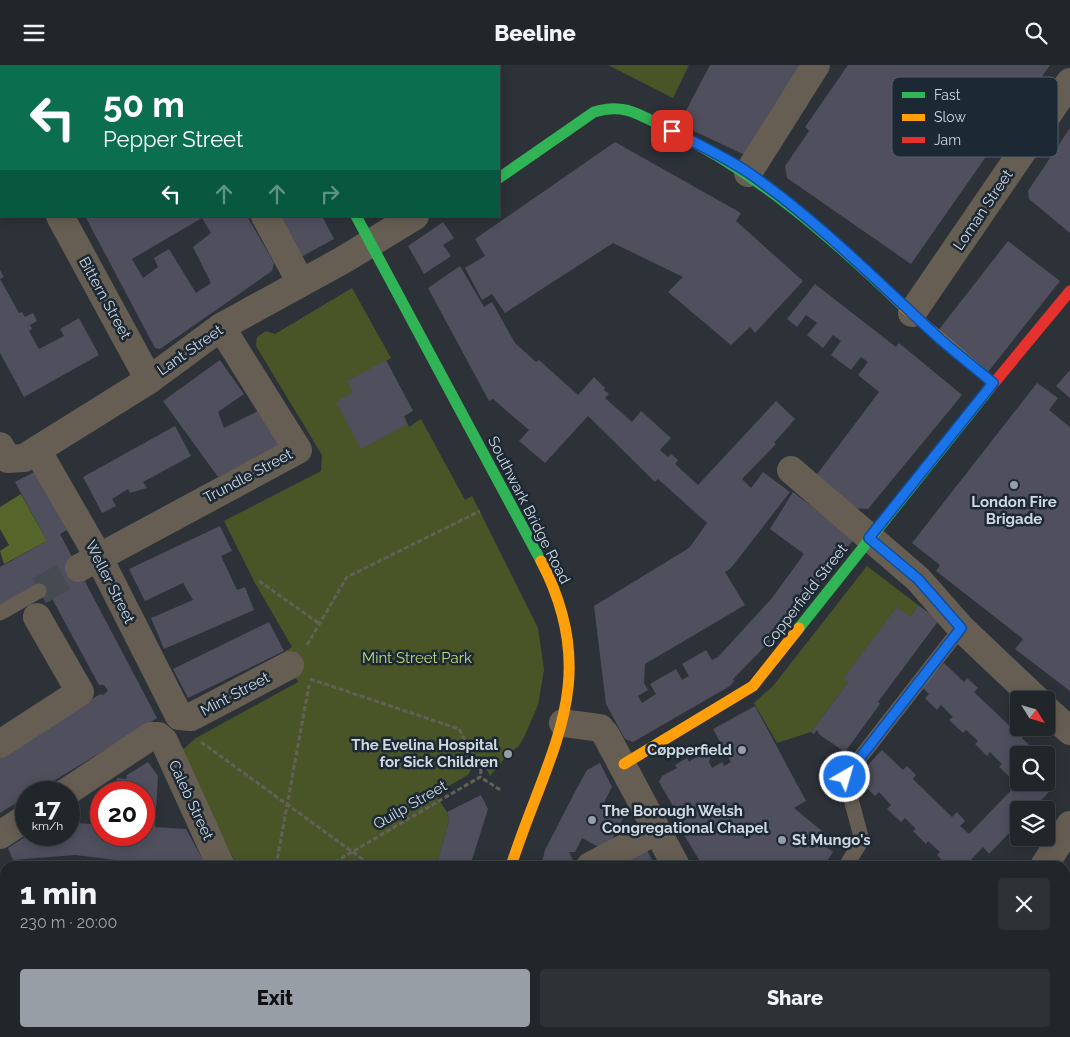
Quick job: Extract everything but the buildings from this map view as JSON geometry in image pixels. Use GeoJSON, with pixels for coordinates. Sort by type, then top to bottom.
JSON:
{"type":"FeatureCollection","features":[{"type":"Feature","properties":{"kind":"street"},"geometry":{"type":"LineString","coordinates":[[748,173],[816,65]]}},
{"type":"Feature","properties":{"kind":"street","name":"Loman Street"},"geometry":{"type":"LineString","coordinates":[[1058,100],[1070,82]]}},
{"type":"Feature","properties":{"kind":"street"},"geometry":{"type":"LineString","coordinates":[[500,177],[594,112],[609,107],[626,108],[719,155],[748,173],[804,215],[993,383]]}},
{"type":"Feature","properties":{"kind":"street","name":"Loman Street"},"geometry":{"type":"LineString","coordinates":[[912,313],[1019,157]]}},
{"type":"Feature","properties":{"kind":"street","name":"Bittern Street"},"geometry":{"type":"LineString","coordinates":[[61,217],[149,379]]}},
{"type":"Feature","properties":{"kind":"street"},"geometry":{"type":"LineString","coordinates":[[266,217],[302,283]]}},
{"type":"Feature","properties":{"kind":"street","name":"Southwark Bridge Road"},"geometry":{"type":"LineString","coordinates":[[357,217],[424,340],[555,590],[564,621],[569,649],[568,693],[563,723],[513,861]]}},
{"type":"Feature","properties":{"kind":"street","name":"Lant Street"},"geometry":{"type":"LineString","coordinates":[[5,458],[24,458],[149,379],[221,327],[302,283],[413,217]]}},
{"type":"Feature","properties":{"kind":"street","name":"Copperfield Street"},"geometry":{"type":"LineString","coordinates":[[624,764],[753,686],[993,383],[1070,291]]}},
{"type":"Feature","properties":{"kind":"street","name":"Trundle Street"},"geometry":{"type":"LineString","coordinates":[[88,562],[298,450],[221,327]]}},
{"type":"Feature","properties":{"kind":"street","name":"Weller Street"},"geometry":{"type":"LineString","coordinates":[[37,450],[88,562],[179,716]]}},
{"type":"Feature","properties":{"kind":"street"},"geometry":{"type":"LineString","coordinates":[[791,470],[918,579],[961,628],[1028,691]]}},
{"type":"Feature","properties":{"kind":"street"},"geometry":{"type":"LineString","coordinates":[[0,744],[80,692],[38,604]]}},
{"type":"Feature","properties":{"kind":"street","name":"Mint Street"},"geometry":{"type":"LineString","coordinates":[[179,716],[191,717],[304,666]]}},
{"type":"Feature","properties":{"kind":"street"},"geometry":{"type":"LineString","coordinates":[[1055,717],[1070,731]]}},
{"type":"Feature","properties":{"kind":"street"},"geometry":{"type":"LineString","coordinates":[[563,723],[600,728],[624,764],[656,831],[673,861]]}},
{"type":"Feature","properties":{"kind":"street","name":"Caleb Street"},"geometry":{"type":"LineString","coordinates":[[80,783],[151,736],[158,736],[164,741],[219,861]]}},
{"type":"Feature","properties":{"kind":"street"},"geometry":{"type":"LineString","coordinates":[[0,835],[15,825]]}},
{"type":"Feature","properties":{"kind":"street"},"geometry":{"type":"LineString","coordinates":[[1047,861],[1070,825]]}},
{"type":"Feature","properties":{"kind":"street"},"geometry":{"type":"LineString","coordinates":[[599,861],[656,831]]}},
{"type":"Feature","properties":{"kind":"lane"},"geometry":{"type":"LineString","coordinates":[[0,613],[38,604]]}},
{"type":"Feature","properties":{"kind":"lane"},"geometry":{"type":"LineString","coordinates":[[849,861],[862,840],[845,777],[961,628]]}},
{"type":"Feature","properties":{"kind":"path"},"geometry":{"type":"LineString","coordinates":[[277,861],[289,805],[304,666],[320,624],[347,577],[480,511]]}},
{"type":"Feature","properties":{"kind":"path"},"geometry":{"type":"LineString","coordinates":[[259,581],[320,624]]}},
{"type":"Feature","properties":{"kind":"path"},"geometry":{"type":"LineString","coordinates":[[304,666],[459,729],[481,771],[480,777],[502,791]]}},
{"type":"Feature","properties":{"kind":"path"},"geometry":{"type":"LineString","coordinates":[[179,716],[192,735],[366,861]]}},
{"type":"Feature","properties":{"kind":"path","name":"Quilp Street"},"geometry":{"type":"LineString","coordinates":[[337,861],[480,777]]}},
{"type":"Feature","properties":{"kind":"green space"},"geometry":{"type":"Polygon","coordinates":[[[608,65],[689,65],[673,98],[608,65]]]}},
{"type":"Feature","properties":{"kind":"green space","name":"Mint Street Park"},"geometry":{"type":"Polygon","coordinates":[[[352,288],[391,358],[386,361],[413,411],[404,416],[409,427],[421,419],[465,500],[472,496],[538,628],[544,670],[538,705],[519,746],[508,754],[490,776],[482,760],[472,768],[468,775],[435,794],[447,812],[449,821],[437,861],[235,861],[181,751],[196,738],[298,682],[284,652],[292,647],[255,583],[224,521],[321,471],[322,455],[256,346],[257,337],[266,331],[275,334],[352,288]]]}},
{"type":"Feature","properties":{"kind":"green space"},"geometry":{"type":"Polygon","coordinates":[[[21,494],[47,541],[4,564],[0,551],[9,545],[0,529],[0,507],[21,494]]]}},
{"type":"Feature","properties":{"kind":"green space"},"geometry":{"type":"Polygon","coordinates":[[[867,566],[918,605],[910,617],[844,679],[848,682],[811,732],[777,743],[754,703],[773,686],[867,566]]]}},
{"type":"Feature","properties":{"kind":"tunnel"},"geometry":{"type":"LineString","coordinates":[[39,591],[79,568]]}},
{"type":"Feature","properties":{"kind":"traffic: fast"},"geometry":{"type":"LineString","coordinates":[[500,177],[594,112],[605,109],[632,112],[701,146],[764,186],[850,256],[904,307]]}},
{"type":"Feature","properties":{"kind":"traffic: fast"},"geometry":{"type":"LineString","coordinates":[[357,217],[541,561]]}},
{"type":"Feature","properties":{"kind":"traffic: fast"},"geometry":{"type":"LineString","coordinates":[[799,628],[990,388]]}},
{"type":"Feature","properties":{"kind":"traffic: slow"},"geometry":{"type":"LineString","coordinates":[[904,307],[993,383]]}},
{"type":"Feature","properties":{"kind":"traffic: slow"},"geometry":{"type":"LineString","coordinates":[[513,861],[553,751],[563,716],[569,680],[568,643],[559,604],[541,561]]}},
{"type":"Feature","properties":{"kind":"traffic: slow"},"geometry":{"type":"LineString","coordinates":[[624,764],[753,686],[799,628]]}},
{"type":"Feature","properties":{"kind":"traffic: jam"},"geometry":{"type":"LineString","coordinates":[[990,388],[1070,291]]}},
{"type":"Feature","properties":{"kind":"place","name":"London Fire Brigade"},"geometry":{"type":"Point","coordinates":[1014,485]}},
{"type":"Feature","properties":{"kind":"place","name":"Cøpperfield"},"geometry":{"type":"Point","coordinates":[742,750]}},
{"type":"Feature","properties":{"kind":"place","name":"The Evelina Hospital for Sick Children"},"geometry":{"type":"Point","coordinates":[508,754]}},
{"type":"Feature","properties":{"kind":"place","name":"The Borough Welsh Congregational Chapel"},"geometry":{"type":"Point","coordinates":[592,820]}},
{"type":"Feature","properties":{"kind":"place","name":"St Mungo's"},"geometry":{"type":"Point","coordinates":[782,840]}},
{"type":"Feature","properties":{"kind":"route"},"geometry":{"type":"LineString","coordinates":[[672,131],[719,155],[748,173],[804,215],[864,267],[929,329],[993,383],[869,538],[918,579],[961,628],[845,777]]}}]}
